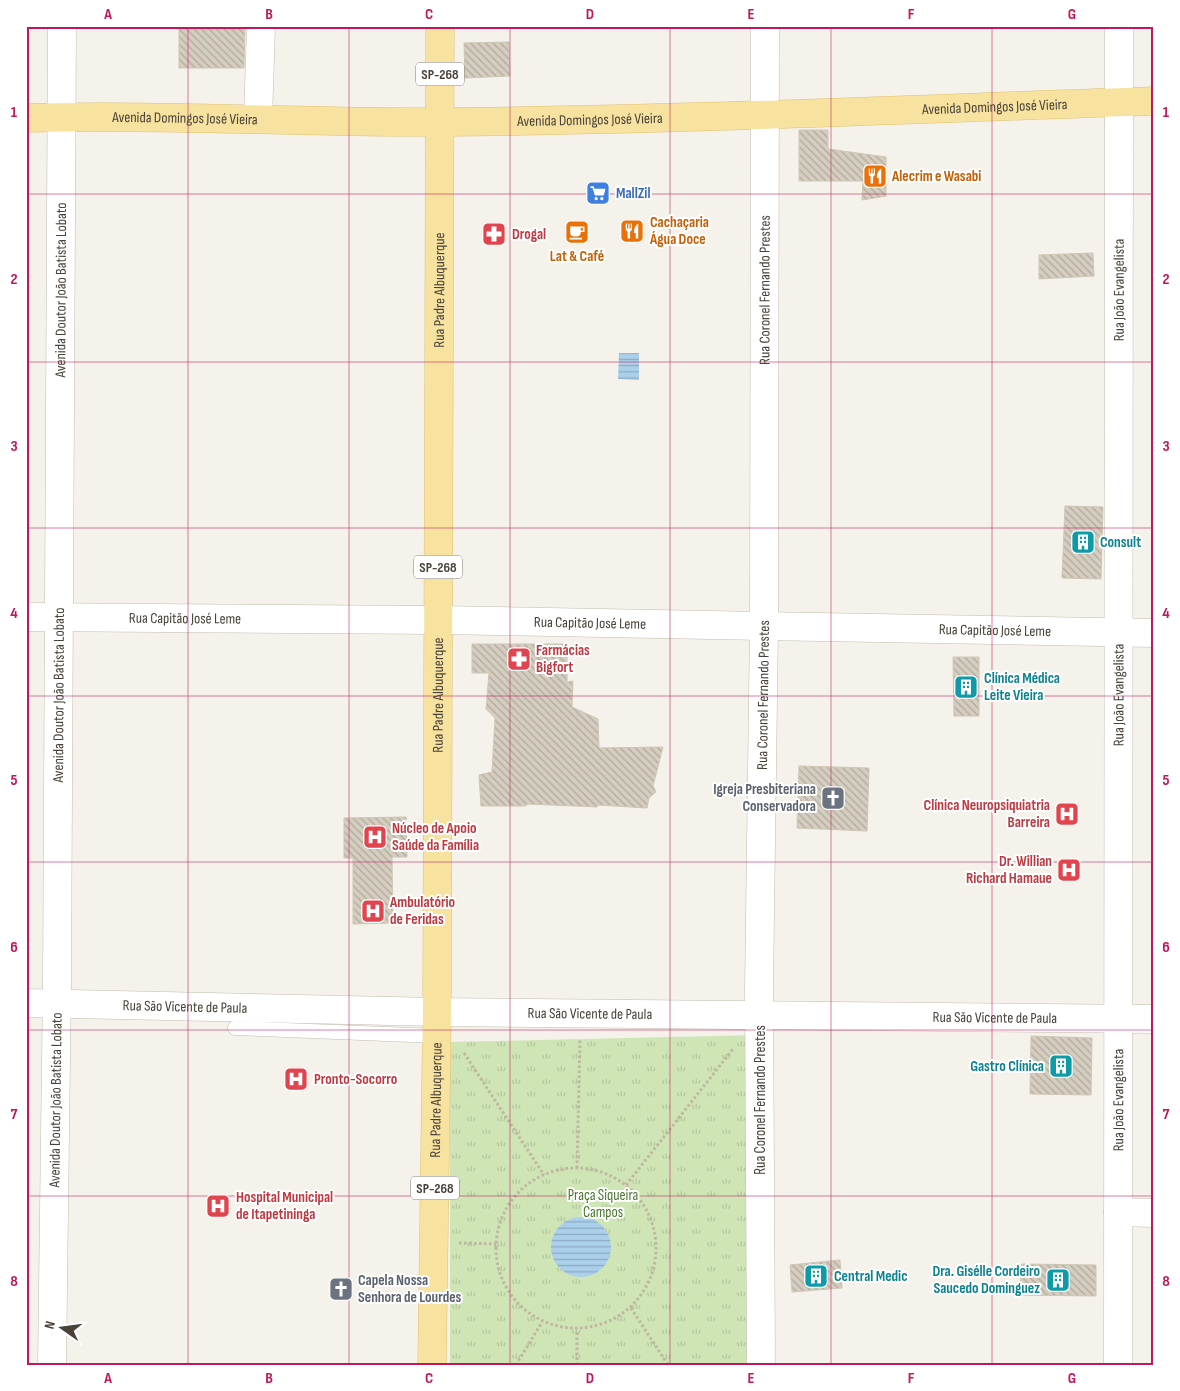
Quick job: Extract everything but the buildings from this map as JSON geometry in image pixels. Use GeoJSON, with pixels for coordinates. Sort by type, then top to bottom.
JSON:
{"type":"FeatureCollection","features":[{"type":"Feature","properties":{"kind":"main road","name":"Rua Padre Albuquerque"},"geometry":{"type":"LineString","coordinates":[[432,1365],[437,1032],[440,26]]}},
{"type":"Feature","properties":{"kind":"main road","name":"Avenida Domingos José Vieira"},"geometry":{"type":"LineString","coordinates":[[26,118],[440,122],[764,115],[1154,101]]}},
{"type":"Feature","properties":{"kind":"street","name":"Avenida Doutor João Batista Lobato"},"geometry":{"type":"LineString","coordinates":[[52,1365],[57,1004],[62,26]]}},
{"type":"Feature","properties":{"kind":"street"},"geometry":{"type":"LineString","coordinates":[[258,119],[261,26]]}},
{"type":"Feature","properties":{"kind":"street","name":"Rua Coronel Fernando Prestes"},"geometry":{"type":"LineString","coordinates":[[761,1365],[759,1015],[764,625],[765,26]]}},
{"type":"Feature","properties":{"kind":"street","name":"Rua João Evangelista"},"geometry":{"type":"LineString","coordinates":[[1118,1365],[1119,26]]}},
{"type":"Feature","properties":{"kind":"street","name":"Rua Capitão José Leme"},"geometry":{"type":"LineString","coordinates":[[26,617],[438,620],[1154,633]]}},
{"type":"Feature","properties":{"kind":"street","name":"Rua São Vicente de Paula"},"geometry":{"type":"LineString","coordinates":[[26,1003],[437,1032],[580,1013],[1154,1019]]}},
{"type":"Feature","properties":{"kind":"street"},"geometry":{"type":"LineString","coordinates":[[1118,1212],[1154,1213]]}},
{"type":"Feature","properties":{"kind":"lane"},"geometry":{"type":"LineString","coordinates":[[235,1028],[437,1032]]}},
{"type":"Feature","properties":{"kind":"path"},"geometry":{"type":"LineString","coordinates":[[577,1168],[580,1013]]}},
{"type":"Feature","properties":{"kind":"path"},"geometry":{"type":"LineString","coordinates":[[626,1185],[735,1046]]}},
{"type":"Feature","properties":{"kind":"path"},"geometry":{"type":"LineString","coordinates":[[464,1053],[544,1175]]}},
{"type":"Feature","properties":{"kind":"path"},"geometry":{"type":"LineString","coordinates":[[577,1168],[611,1175],[626,1185],[644,1206],[655,1231],[656,1259],[648,1286],[631,1308],[606,1324],[577,1330],[559,1328],[542,1322],[522,1309],[507,1290],[498,1268],[496,1244],[500,1222],[510,1202],[525,1186],[544,1175],[560,1169],[577,1168]]}},
{"type":"Feature","properties":{"kind":"path"},"geometry":{"type":"LineString","coordinates":[[434,1243],[496,1244]]}},
{"type":"Feature","properties":{"kind":"path"},"geometry":{"type":"LineString","coordinates":[[631,1308],[668,1365]]}},
{"type":"Feature","properties":{"kind":"path"},"geometry":{"type":"LineString","coordinates":[[516,1365],[542,1322]]}},
{"type":"Feature","properties":{"kind":"path"},"geometry":{"type":"LineString","coordinates":[[576,1365],[577,1330]]}},
{"type":"Feature","properties":{"kind":"green space","name":"Praça Siqueira Campos"},"geometry":{"type":"Polygon","coordinates":[[[759,1035],[754,1365],[450,1365],[450,1042],[759,1035]]]}},
{"type":"Feature","properties":{"kind":"water"},"geometry":{"type":"Polygon","coordinates":[[[619,353],[639,353],[639,380],[618,379],[619,353]]]}},
{"type":"Feature","properties":{"kind":"water"},"geometry":{"type":"Polygon","coordinates":[[[575,1217],[587,1217],[598,1222],[606,1230],[611,1241],[609,1259],[598,1272],[587,1277],[575,1277],[564,1272],[556,1264],[551,1253],[551,1241],[556,1230],[564,1222],[575,1217]]]}},
{"type":"Feature","properties":{"kind":"place","name":"Alecrim e Wasabi"},"geometry":{"type":"Point","coordinates":[875,176]}},
{"type":"Feature","properties":{"kind":"place","name":"MallZil"},"geometry":{"type":"Point","coordinates":[598,193]}},
{"type":"Feature","properties":{"kind":"place","name":"Cachaçaria Água Doce"},"geometry":{"type":"Point","coordinates":[632,231]}},
{"type":"Feature","properties":{"kind":"place","name":"Lat & Café"},"geometry":{"type":"Point","coordinates":[577,232]}},
{"type":"Feature","properties":{"kind":"place","name":"Drogal"},"geometry":{"type":"Point","coordinates":[494,234]}},
{"type":"Feature","properties":{"kind":"place","name":"Consult"},"geometry":{"type":"Point","coordinates":[1083,542]}},
{"type":"Feature","properties":{"kind":"place","name":"Farmácias Bigfort"},"geometry":{"type":"Point","coordinates":[519,659]}},
{"type":"Feature","properties":{"kind":"place","name":"Clínica Médica Leite Vieira"},"geometry":{"type":"Point","coordinates":[966,687]}},
{"type":"Feature","properties":{"kind":"place","name":"Igreja Presbiteriana Conservadora"},"geometry":{"type":"Point","coordinates":[833,798]}},
{"type":"Feature","properties":{"kind":"place","name":"Clínica Neuropsiquiatria Barreira"},"geometry":{"type":"Point","coordinates":[1067,814]}},
{"type":"Feature","properties":{"kind":"place","name":"Núcleo de Apoio Saúde da Família"},"geometry":{"type":"Point","coordinates":[375,837]}},
{"type":"Feature","properties":{"kind":"place","name":"Dr. Willian Richard Hamaue"},"geometry":{"type":"Point","coordinates":[1069,870]}},
{"type":"Feature","properties":{"kind":"place","name":"Ambulatório de Feridas"},"geometry":{"type":"Point","coordinates":[373,911]}},
{"type":"Feature","properties":{"kind":"place","name":"Gastro Clínica"},"geometry":{"type":"Point","coordinates":[1061,1066]}},
{"type":"Feature","properties":{"kind":"place","name":"Pronto-Socorro"},"geometry":{"type":"Point","coordinates":[296,1079]}},
{"type":"Feature","properties":{"kind":"place","name":"Hospital Municipal de Itapetininga"},"geometry":{"type":"Point","coordinates":[218,1206]}},
{"type":"Feature","properties":{"kind":"place","name":"Central Medic"},"geometry":{"type":"Point","coordinates":[816,1276]}},
{"type":"Feature","properties":{"kind":"place","name":"Dra. Gisélle Cordeiro Saucedo Dominguez"},"geometry":{"type":"Point","coordinates":[1058,1280]}},
{"type":"Feature","properties":{"kind":"place","name":"Capela Nossa Senhora de Lourdes"},"geometry":{"type":"Point","coordinates":[341,1289]}}]}
